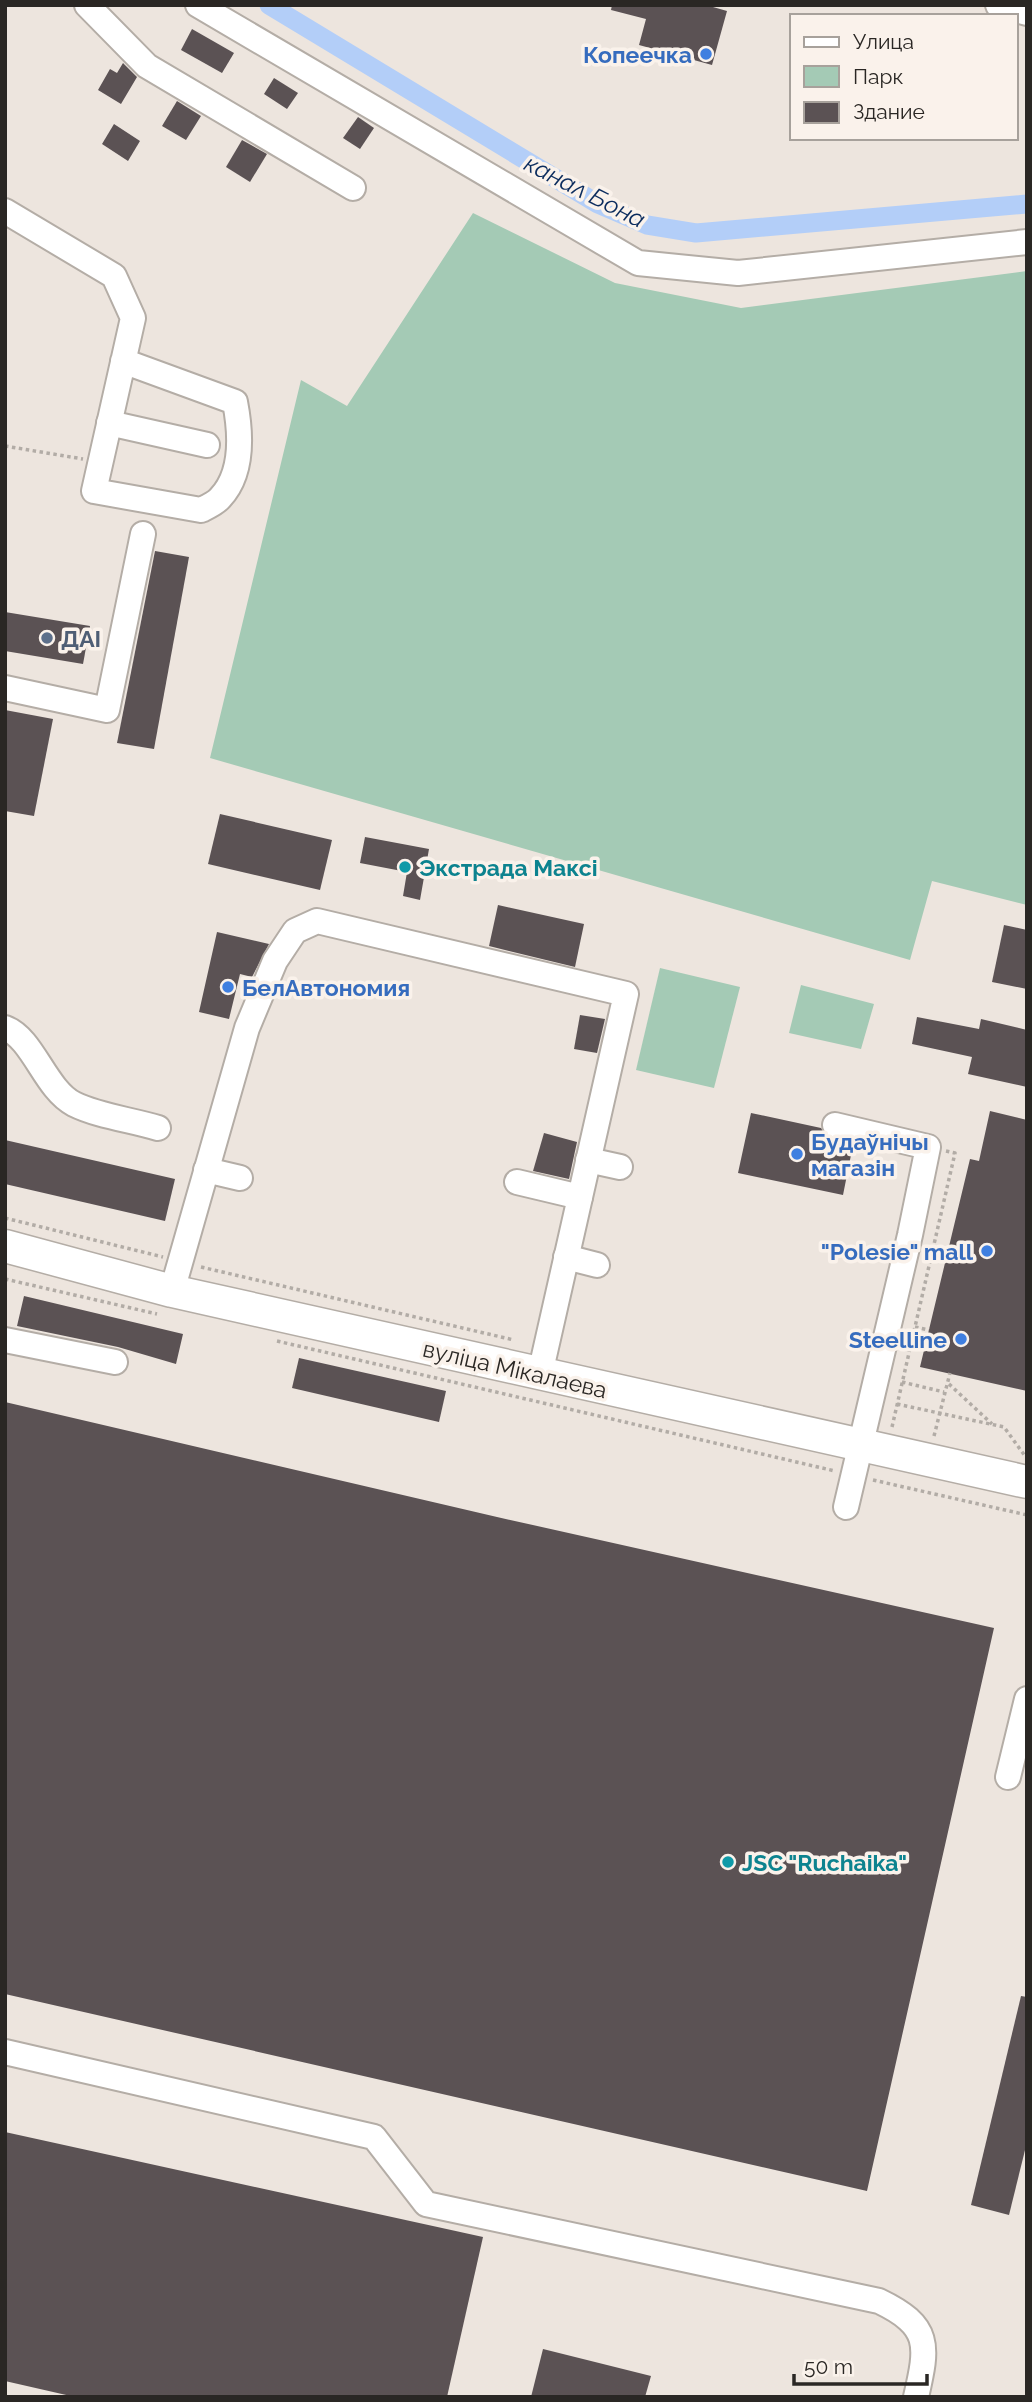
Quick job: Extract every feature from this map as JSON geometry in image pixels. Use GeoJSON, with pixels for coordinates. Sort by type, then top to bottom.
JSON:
{"type":"FeatureCollection","features":[{"type":"Feature","properties":{"kind":"main road","name":"вуліца Мікалаева"},"geometry":{"type":"LineString","coordinates":[[5,1246],[171,1289],[543,1361],[857,1461],[1020,1468]]}},
{"type":"Feature","properties":{"kind":"lane"},"geometry":{"type":"LineString","coordinates":[[87,5],[147,66],[354,188]]}},
{"type":"Feature","properties":{"kind":"lane"},"geometry":{"type":"LineString","coordinates":[[198,5],[638,263],[738,273],[1027,242]]}},
{"type":"Feature","properties":{"kind":"lane"},"geometry":{"type":"LineString","coordinates":[[998,5],[1027,13]]}},
{"type":"Feature","properties":{"kind":"lane"},"geometry":{"type":"LineString","coordinates":[[5,211],[114,276],[133,318],[123,361],[100,462],[94,491],[201,510],[221,498],[239,461],[239,423],[235,402],[123,361]]}},
{"type":"Feature","properties":{"kind":"lane"},"geometry":{"type":"LineString","coordinates":[[109,423],[207,445]]}},
{"type":"Feature","properties":{"kind":"lane"},"geometry":{"type":"LineString","coordinates":[[5,688],[107,710],[143,534]]}},
{"type":"Feature","properties":{"kind":"lane"},"geometry":{"type":"LineString","coordinates":[[171,1289],[247,1028],[286,964],[295,931],[317,921],[626,994],[543,1361]]}},
{"type":"Feature","properties":{"kind":"lane"},"geometry":{"type":"LineString","coordinates":[[5,1028],[30,1052],[46,1078],[73,1104],[158,1128]]}},
{"type":"Feature","properties":{"kind":"lane"},"geometry":{"type":"LineString","coordinates":[[835,1125],[928,1147],[846,1507]]}},
{"type":"Feature","properties":{"kind":"lane"},"geometry":{"type":"LineString","coordinates":[[588,1160],[620,1167]]}},
{"type":"Feature","properties":{"kind":"lane"},"geometry":{"type":"LineString","coordinates":[[206,1170],[240,1178]]}},
{"type":"Feature","properties":{"kind":"lane"},"geometry":{"type":"LineString","coordinates":[[517,1182],[580,1198]]}},
{"type":"Feature","properties":{"kind":"lane"},"geometry":{"type":"LineString","coordinates":[[566,1257],[597,1265]]}},
{"type":"Feature","properties":{"kind":"lane"},"geometry":{"type":"LineString","coordinates":[[5,1340],[115,1362]]}},
{"type":"Feature","properties":{"kind":"lane"},"geometry":{"type":"LineString","coordinates":[[1008,1777],[1027,1699]]}},
{"type":"Feature","properties":{"kind":"lane"},"geometry":{"type":"LineString","coordinates":[[5,2052],[374,2137],[426,2203],[880,2301],[905,2313],[923,2336],[923,2367],[916,2397]]}},
{"type":"Feature","properties":{"kind":"path"},"geometry":{"type":"LineString","coordinates":[[5,446],[100,462]]}},
{"type":"Feature","properties":{"kind":"path"},"geometry":{"type":"LineString","coordinates":[[902,1432],[891,1429],[955,1153],[928,1147]]}},
{"type":"Feature","properties":{"kind":"path"},"geometry":{"type":"LineString","coordinates":[[5,1218],[171,1289]]}},
{"type":"Feature","properties":{"kind":"path"},"geometry":{"type":"LineString","coordinates":[[5,1279],[171,1289],[543,1361]]}},
{"type":"Feature","properties":{"kind":"path"},"geometry":{"type":"LineString","coordinates":[[915,1327],[929,1331]]}},
{"type":"Feature","properties":{"kind":"path"},"geometry":{"type":"LineString","coordinates":[[265,1339],[857,1461],[1027,1515]]}},
{"type":"Feature","properties":{"kind":"path"},"geometry":{"type":"LineString","coordinates":[[923,1436],[934,1438],[950,1373]]}},
{"type":"Feature","properties":{"kind":"path"},"geometry":{"type":"LineString","coordinates":[[902,1382],[945,1392]]}},
{"type":"Feature","properties":{"kind":"path"},"geometry":{"type":"LineString","coordinates":[[948,1383],[993,1425]]}},
{"type":"Feature","properties":{"kind":"path"},"geometry":{"type":"LineString","coordinates":[[897,1404],[1004,1427],[1026,1457],[1020,1468]]}},
{"type":"Feature","properties":{"kind":"green space"},"geometry":{"type":"Polygon","coordinates":[[[473,213],[615,283],[741,308],[1027,271],[1027,905],[932,881],[910,960],[210,758],[301,380],[347,406],[473,213]]]}},
{"type":"Feature","properties":{"kind":"green space"},"geometry":{"type":"Polygon","coordinates":[[[660,968],[740,987],[714,1088],[636,1070],[660,968]]]}},
{"type":"Feature","properties":{"kind":"green space"},"geometry":{"type":"Polygon","coordinates":[[[801,985],[874,1004],[861,1049],[789,1033],[801,985]]]}},
{"type":"Feature","properties":{"kind":"building"},"geometry":{"type":"Polygon","coordinates":[[[612,5],[706,5],[727,11],[712,65],[639,45],[646,19],[611,10],[612,5]]]}},
{"type":"Feature","properties":{"kind":"building"},"geometry":{"type":"Polygon","coordinates":[[[192,29],[234,53],[222,73],[181,50],[192,29]]]}},
{"type":"Feature","properties":{"kind":"building"},"geometry":{"type":"Polygon","coordinates":[[[123,63],[137,77],[121,104],[98,90],[110,69],[117,73],[123,63]]]}},
{"type":"Feature","properties":{"kind":"building"},"geometry":{"type":"Polygon","coordinates":[[[274,78],[298,93],[287,109],[264,94],[274,78]]]}},
{"type":"Feature","properties":{"kind":"building"},"geometry":{"type":"Polygon","coordinates":[[[177,101],[201,116],[186,140],[162,126],[177,101]]]}},
{"type":"Feature","properties":{"kind":"building"},"geometry":{"type":"Polygon","coordinates":[[[358,117],[374,128],[360,149],[343,138],[358,117]]]}},
{"type":"Feature","properties":{"kind":"building"},"geometry":{"type":"Polygon","coordinates":[[[114,124],[140,141],[128,161],[102,144],[114,124]]]}},
{"type":"Feature","properties":{"kind":"building"},"geometry":{"type":"Polygon","coordinates":[[[242,140],[267,154],[250,182],[226,167],[242,140]]]}},
{"type":"Feature","properties":{"kind":"building"},"geometry":{"type":"Polygon","coordinates":[[[155,551],[189,557],[154,749],[117,743],[155,551]]]}},
{"type":"Feature","properties":{"kind":"building","name":"ДАІ"},"geometry":{"type":"Polygon","coordinates":[[[5,612],[90,626],[83,664],[5,651],[5,612]]]}},
{"type":"Feature","properties":{"kind":"building"},"geometry":{"type":"Polygon","coordinates":[[[5,710],[53,719],[34,816],[5,811],[5,710]]]}},
{"type":"Feature","properties":{"kind":"building"},"geometry":{"type":"Polygon","coordinates":[[[220,814],[332,840],[320,890],[208,864],[220,814]]]}},
{"type":"Feature","properties":{"kind":"building","name":"Экстрада Максі"},"geometry":{"type":"Polygon","coordinates":[[[365,837],[429,849],[420,900],[403,896],[407,872],[360,863],[365,837]]]}},
{"type":"Feature","properties":{"kind":"building"},"geometry":{"type":"Polygon","coordinates":[[[498,905],[584,924],[575,967],[489,946],[498,905]]]}},
{"type":"Feature","properties":{"kind":"building"},"geometry":{"type":"Polygon","coordinates":[[[1004,925],[1027,930],[1027,989],[992,982],[1004,925]]]}},
{"type":"Feature","properties":{"kind":"building"},"geometry":{"type":"Polygon","coordinates":[[[217,932],[269,944],[252,977],[240,974],[229,1019],[199,1012],[217,932]]]}},
{"type":"Feature","properties":{"kind":"building"},"geometry":{"type":"Polygon","coordinates":[[[580,1015],[605,1019],[597,1053],[574,1049],[580,1015]]]}},
{"type":"Feature","properties":{"kind":"building"},"geometry":{"type":"Polygon","coordinates":[[[917,1017],[979,1029],[981,1019],[1027,1030],[1027,1087],[968,1074],[972,1057],[912,1044],[917,1017]]]}},
{"type":"Feature","properties":{"kind":"building","name":"\"Polesie\" mall"},"geometry":{"type":"Polygon","coordinates":[[[990,1111],[1027,1120],[1027,1391],[920,1367],[970,1159],[979,1161],[990,1111]]]}},
{"type":"Feature","properties":{"kind":"building","name":"Будаўнічы магазін"},"geometry":{"type":"Polygon","coordinates":[[[751,1113],[821,1128],[831,1139],[853,1145],[843,1195],[738,1173],[751,1113]]]}},
{"type":"Feature","properties":{"kind":"building"},"geometry":{"type":"Polygon","coordinates":[[[544,1133],[577,1142],[569,1179],[533,1171],[544,1133]]]}},
{"type":"Feature","properties":{"kind":"building"},"geometry":{"type":"Polygon","coordinates":[[[5,1140],[175,1179],[165,1221],[5,1184],[5,1140]]]}},
{"type":"Feature","properties":{"kind":"building"},"geometry":{"type":"Polygon","coordinates":[[[24,1296],[183,1334],[176,1364],[118,1347],[17,1326],[24,1296]]]}},
{"type":"Feature","properties":{"kind":"building"},"geometry":{"type":"Polygon","coordinates":[[[299,1358],[446,1391],[439,1422],[292,1388],[299,1358]]]}},
{"type":"Feature","properties":{"kind":"building"},"geometry":{"type":"Polygon","coordinates":[[[5,1402],[497,1517],[994,1628],[867,2191],[5,1994],[5,1402]]]}},
{"type":"Feature","properties":{"kind":"building"},"geometry":{"type":"Polygon","coordinates":[[[1021,1996],[1027,1997],[1027,2142],[1009,2215],[971,2205],[1021,1996]]]}},
{"type":"Feature","properties":{"kind":"building"},"geometry":{"type":"Polygon","coordinates":[[[5,2132],[483,2237],[447,2397],[75,2397],[5,2381],[5,2132]]]}},
{"type":"Feature","properties":{"kind":"building"},"geometry":{"type":"Polygon","coordinates":[[[543,2349],[651,2376],[645,2397],[531,2397],[543,2349]]]}},
{"type":"Feature","properties":{"kind":"waterway","name":"канал Бона"},"geometry":{"type":"LineString","coordinates":[[269,5],[598,204],[647,225],[696,233],[1027,204]]}},
{"type":"Feature","properties":{"kind":"place","name":"Копеечка"},"geometry":{"type":"Point","coordinates":[706,54]}},
{"type":"Feature","properties":{"kind":"place","name":"ДАІ"},"geometry":{"type":"Point","coordinates":[47,638]}},
{"type":"Feature","properties":{"kind":"place","name":"Экстрада Максі"},"geometry":{"type":"Point","coordinates":[405,867]}},
{"type":"Feature","properties":{"kind":"place","name":"БелАвтономия"},"geometry":{"type":"Point","coordinates":[228,987]}},
{"type":"Feature","properties":{"kind":"place","name":"Будаўнічы магазін"},"geometry":{"type":"Point","coordinates":[797,1154]}},
{"type":"Feature","properties":{"kind":"place","name":"\"Polesie\" mall"},"geometry":{"type":"Point","coordinates":[987,1251]}},
{"type":"Feature","properties":{"kind":"place","name":"Steelline"},"geometry":{"type":"Point","coordinates":[961,1339]}},
{"type":"Feature","properties":{"kind":"place","name":"JSC \"Ruchaika\""},"geometry":{"type":"Point","coordinates":[728,1862]}}]}
